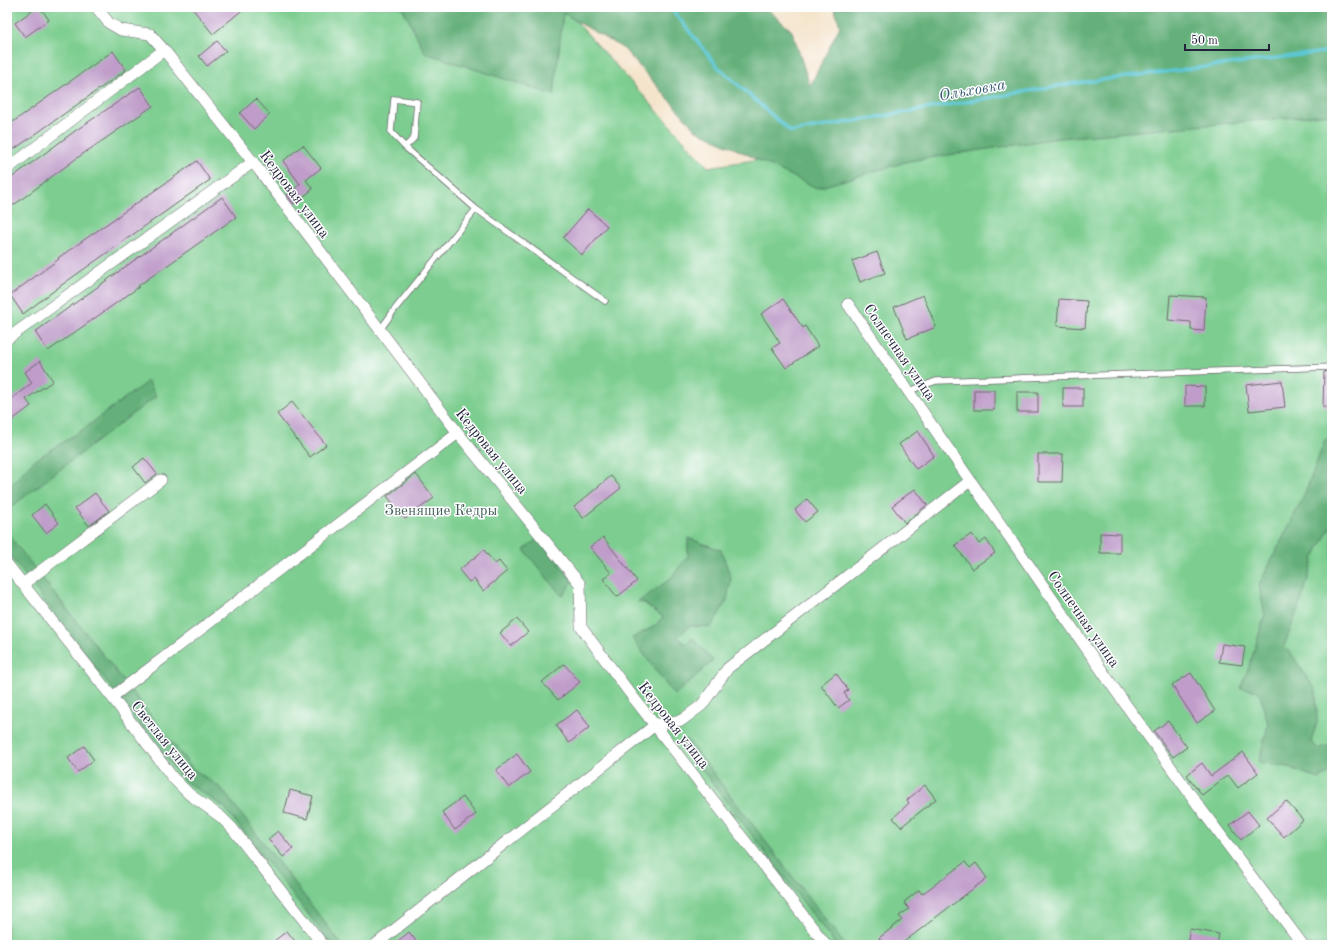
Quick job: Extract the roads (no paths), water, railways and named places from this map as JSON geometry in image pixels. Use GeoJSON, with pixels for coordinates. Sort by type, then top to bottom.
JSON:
{"type":"FeatureCollection","features":[{"type":"Feature","properties":{"kind":"street","name":"Кедровая улица"},"geometry":{"type":"LineString","coordinates":[[96,7],[109,23],[121,30],[150,34],[253,162],[458,433],[580,584],[581,626],[655,725],[826,945]]}},
{"type":"Feature","properties":{"kind":"street"},"geometry":{"type":"LineString","coordinates":[[7,169],[164,50]]}},
{"type":"Feature","properties":{"kind":"street"},"geometry":{"type":"LineString","coordinates":[[7,339],[253,162]]}},
{"type":"Feature","properties":{"kind":"street","name":"Солнечная улица"},"geometry":{"type":"LineString","coordinates":[[848,304],[1116,691],[1198,805],[1303,945]]}},
{"type":"Feature","properties":{"kind":"street"},"geometry":{"type":"LineString","coordinates":[[112,697],[458,433]]}},
{"type":"Feature","properties":{"kind":"street"},"geometry":{"type":"LineString","coordinates":[[23,584],[161,480]]}},
{"type":"Feature","properties":{"kind":"street"},"geometry":{"type":"LineString","coordinates":[[375,945],[655,725],[682,720],[702,705],[728,668],[970,481]]}},
{"type":"Feature","properties":{"kind":"street","name":"Светлая улица"},"geometry":{"type":"LineString","coordinates":[[7,564],[112,697],[173,778],[189,794],[221,817],[232,828],[323,945]]}},
{"type":"Feature","properties":{"kind":"lane"},"geometry":{"type":"LineString","coordinates":[[405,147],[414,138],[417,102],[394,99],[391,132],[405,147],[476,209],[605,301]]}},
{"type":"Feature","properties":{"kind":"lane"},"geometry":{"type":"LineString","coordinates":[[380,330],[395,309],[476,209]]}},
{"type":"Feature","properties":{"kind":"lane"},"geometry":{"type":"LineString","coordinates":[[909,392],[936,381],[1332,367]]}},
{"type":"Feature","properties":{"kind":"waterway","name":"Ольховка"},"geometry":{"type":"LineString","coordinates":[[670,7],[717,66],[791,132],[1069,84],[1332,51]]}},
{"type":"Feature","properties":{"kind":"park label","name":"Звенящие Кедры"},"geometry":{"type":"Point","coordinates":[441,510]}}]}
